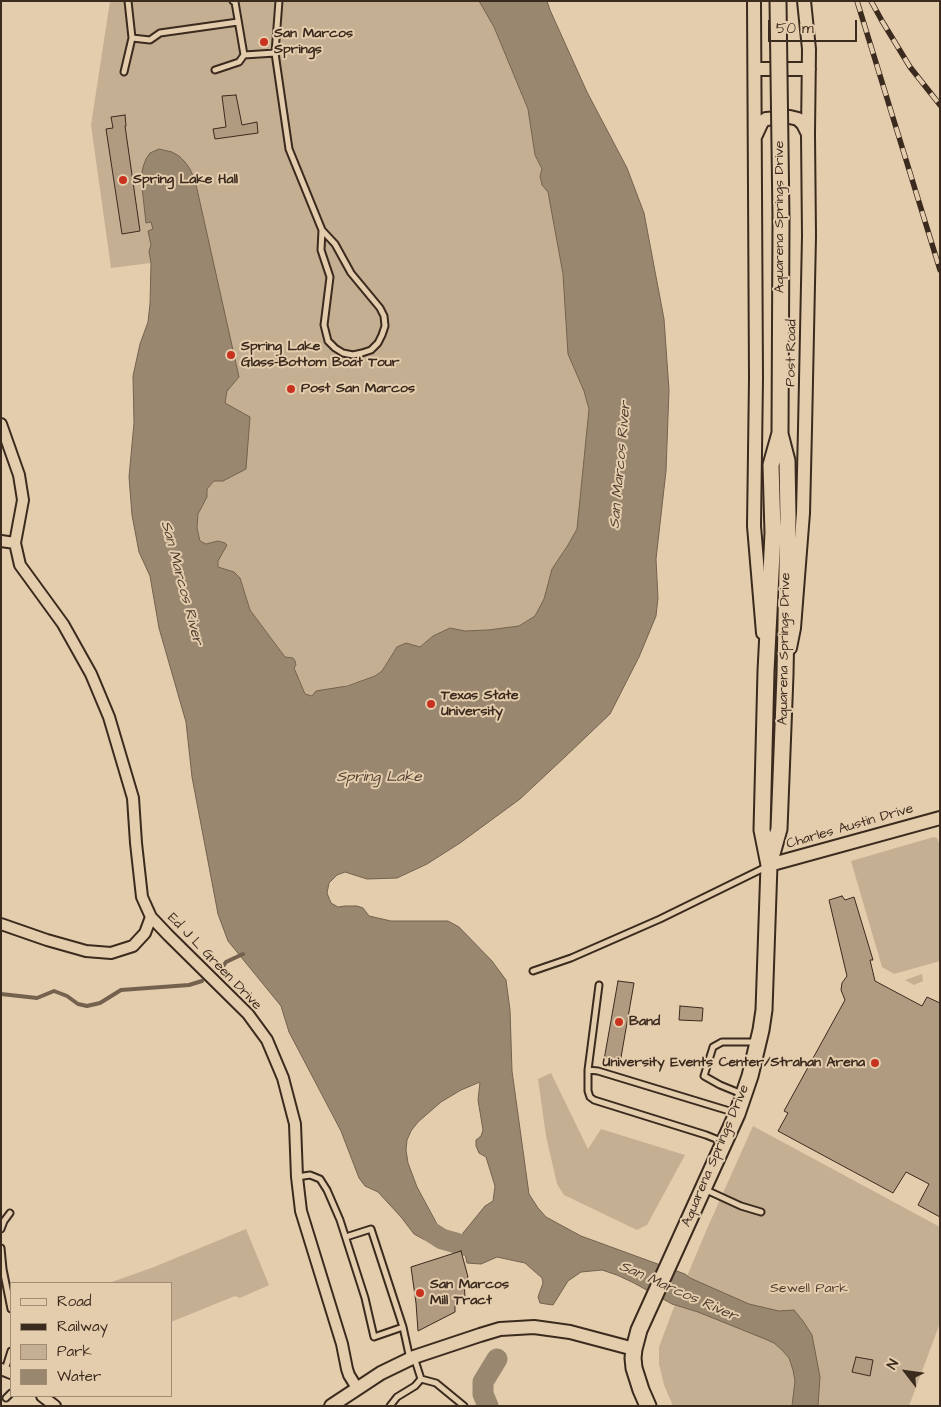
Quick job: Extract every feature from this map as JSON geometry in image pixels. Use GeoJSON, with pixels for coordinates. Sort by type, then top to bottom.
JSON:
{"type":"FeatureCollection","features":[{"type":"Feature","properties":{"kind":"main road","name":"Aquarena Springs Drive"},"geometry":{"type":"LineString","coordinates":[[768,866],[779,830],[788,517],[787,461],[780,433],[781,220],[778,1]]}},
{"type":"Feature","properties":{"kind":"main road","name":"Aquarena Springs Drive"},"geometry":{"type":"LineString","coordinates":[[634,1349],[645,1314],[737,1114],[759,1042],[764,1010],[768,866],[762,830],[766,671],[773,533],[771,465],[780,433]]}},
{"type":"Feature","properties":{"kind":"main road"},"geometry":{"type":"LineString","coordinates":[[634,1349],[634,1368],[648,1406]]}},
{"type":"Feature","properties":{"kind":"street"},"geometry":{"type":"LineString","coordinates":[[754,1],[756,137],[754,526],[766,671]]}},
{"type":"Feature","properties":{"kind":"street","name":"Post Road"},"geometry":{"type":"LineString","coordinates":[[784,675],[794,628],[804,513],[809,236],[809,49],[804,1]]}},
{"type":"Feature","properties":{"kind":"street"},"geometry":{"type":"LineString","coordinates":[[755,69],[809,69]]}},
{"type":"Feature","properties":{"kind":"street"},"geometry":{"type":"LineString","coordinates":[[756,137],[762,122],[766,119],[790,117],[798,119],[808,134]]}},
{"type":"Feature","properties":{"kind":"street","name":"Ed J L Green Drive"},"geometry":{"type":"LineString","coordinates":[[1,424],[19,475],[23,500],[14,543],[20,565],[63,624],[91,674],[109,717],[133,798],[142,897],[151,916],[168,935],[248,1014],[267,1040],[283,1078],[295,1124],[297,1177],[302,1211],[342,1344],[347,1369],[357,1388]]}},
{"type":"Feature","properties":{"kind":"street"},"geometry":{"type":"LineString","coordinates":[[1,541],[14,543]]}},
{"type":"Feature","properties":{"kind":"street","name":"Charles Austin Drive"},"geometry":{"type":"LineString","coordinates":[[768,866],[940,818]]}},
{"type":"Feature","properties":{"kind":"street"},"geometry":{"type":"LineString","coordinates":[[1,924],[86,951],[111,953],[133,946],[145,933],[151,916]]}},
{"type":"Feature","properties":{"kind":"street"},"geometry":{"type":"LineString","coordinates":[[331,1406],[381,1373],[412,1358],[480,1334],[500,1329],[534,1327],[570,1332],[634,1349]]}},
{"type":"Feature","properties":{"kind":"street"},"geometry":{"type":"LineString","coordinates":[[43,1397],[55,1406]]}},
{"type":"Feature","properties":{"kind":"lane"},"geometry":{"type":"LineString","coordinates":[[124,72],[132,38],[128,1]]}},
{"type":"Feature","properties":{"kind":"lane"},"geometry":{"type":"LineString","coordinates":[[215,70],[239,62],[244,55],[235,2],[233,1]]}},
{"type":"Feature","properties":{"kind":"lane"},"geometry":{"type":"LineString","coordinates":[[278,1],[275,53],[290,149],[322,230],[335,244],[351,273],[380,308],[384,316],[385,326],[382,335],[378,343],[371,350],[353,355],[343,353],[328,341],[324,325],[330,277],[321,250],[322,230]]}},
{"type":"Feature","properties":{"kind":"lane"},"geometry":{"type":"LineString","coordinates":[[132,38],[150,40],[160,33],[238,22]]}},
{"type":"Feature","properties":{"kind":"lane"},"geometry":{"type":"LineString","coordinates":[[244,55],[275,53]]}},
{"type":"Feature","properties":{"kind":"lane"},"geometry":{"type":"LineString","coordinates":[[533,971],[572,958],[768,866]]}},
{"type":"Feature","properties":{"kind":"lane"},"geometry":{"type":"LineString","coordinates":[[599,985],[588,1070],[588,1091],[590,1097],[594,1100],[724,1142]]}},
{"type":"Feature","properties":{"kind":"lane"},"geometry":{"type":"LineString","coordinates":[[744,1094],[720,1085],[704,1076],[713,1047],[722,1042],[759,1042]]}},
{"type":"Feature","properties":{"kind":"lane"},"geometry":{"type":"LineString","coordinates":[[588,1070],[598,1071],[737,1114]]}},
{"type":"Feature","properties":{"kind":"lane"},"geometry":{"type":"LineString","coordinates":[[297,1177],[310,1175],[320,1179],[327,1190],[346,1237],[365,1298],[374,1337],[403,1327]]}},
{"type":"Feature","properties":{"kind":"lane"},"geometry":{"type":"LineString","coordinates":[[703,1189],[741,1206],[761,1212]]}},
{"type":"Feature","properties":{"kind":"lane"},"geometry":{"type":"LineString","coordinates":[[1,1229],[10,1213]]}},
{"type":"Feature","properties":{"kind":"lane"},"geometry":{"type":"LineString","coordinates":[[346,1237],[371,1229],[412,1358],[421,1379]]}},
{"type":"Feature","properties":{"kind":"lane"},"geometry":{"type":"LineString","coordinates":[[1,1248],[10,1304]]}},
{"type":"Feature","properties":{"kind":"lane"},"geometry":{"type":"LineString","coordinates":[[6,1371],[10,1355]]}},
{"type":"Feature","properties":{"kind":"lane"},"geometry":{"type":"LineString","coordinates":[[390,1406],[397,1397],[415,1386],[421,1379]]}},
{"type":"Feature","properties":{"kind":"lane"},"geometry":{"type":"LineString","coordinates":[[421,1379],[436,1383],[464,1406]]}},
{"type":"Feature","properties":{"kind":"lane"},"geometry":{"type":"LineString","coordinates":[[6,1398],[10,1394]]}},
{"type":"Feature","properties":{"kind":"green space"},"geometry":{"type":"Polygon","coordinates":[[[110,1],[479,1],[494,27],[528,109],[535,155],[542,169],[540,176],[542,185],[548,192],[554,219],[564,289],[589,409],[577,529],[552,569],[544,599],[535,616],[519,626],[465,631],[450,628],[433,636],[420,647],[397,647],[382,671],[375,676],[312,696],[305,694],[294,668],[296,665],[293,658],[285,657],[250,610],[240,578],[218,567],[218,561],[206,544],[200,541],[197,528],[198,514],[207,497],[207,490],[214,481],[227,391],[151,263],[111,268],[91,125],[110,1]]]}},
{"type":"Feature","properties":{"kind":"green space"},"geometry":{"type":"Polygon","coordinates":[[[934,837],[937,838],[940,846],[940,961],[894,974],[882,967],[851,861],[934,837]]]}},
{"type":"Feature","properties":{"kind":"green space"},"geometry":{"type":"Polygon","coordinates":[[[922,974],[923,981],[914,985],[905,980],[922,974]]]}},
{"type":"Feature","properties":{"kind":"green space"},"geometry":{"type":"Polygon","coordinates":[[[551,1073],[588,1149],[601,1129],[685,1155],[647,1225],[637,1230],[564,1195],[557,1184],[546,1136],[538,1079],[551,1073]]]}},
{"type":"Feature","properties":{"kind":"green space","name":"Sewell Park"},"geometry":{"type":"Polygon","coordinates":[[[753,1126],[940,1227],[940,1323],[909,1406],[673,1406],[664,1385],[659,1364],[659,1347],[706,1231],[753,1126]]]}},
{"type":"Feature","properties":{"kind":"green space"},"geometry":{"type":"Polygon","coordinates":[[[246,1229],[269,1285],[240,1298],[235,1296],[172,1322],[172,1282],[112,1282],[154,1267],[246,1229]]]}},
{"type":"Feature","properties":{"kind":"water","name":"Spring Lake"},"geometry":{"type":"Polygon","coordinates":[[[479,1],[547,1],[587,92],[627,168],[644,213],[664,319],[669,390],[666,471],[656,559],[658,598],[656,616],[639,657],[610,714],[520,799],[460,843],[427,864],[397,878],[367,879],[345,872],[337,875],[329,883],[327,893],[331,903],[338,907],[357,906],[363,908],[369,916],[391,921],[448,921],[459,927],[492,961],[506,980],[510,1010],[512,1071],[529,1194],[538,1208],[546,1217],[581,1236],[685,1274],[749,1304],[779,1311],[794,1310],[812,1335],[820,1377],[818,1406],[792,1406],[795,1381],[793,1370],[789,1358],[774,1343],[698,1312],[672,1304],[617,1275],[602,1270],[581,1272],[568,1281],[553,1305],[540,1303],[538,1297],[543,1283],[542,1278],[525,1263],[497,1257],[481,1264],[467,1263],[463,1245],[463,1233],[485,1206],[493,1201],[495,1186],[486,1157],[479,1153],[476,1146],[476,1140],[481,1136],[483,1130],[478,1100],[480,1082],[461,1090],[441,1102],[418,1122],[407,1140],[408,1163],[417,1187],[437,1224],[425,1240],[414,1234],[378,1192],[365,1186],[359,1178],[341,1131],[289,1032],[281,1006],[228,941],[218,914],[192,777],[186,722],[159,628],[150,576],[139,552],[132,515],[129,477],[134,423],[133,376],[140,344],[148,322],[151,263],[149,251],[151,245],[148,231],[153,229],[151,222],[146,223],[141,178],[143,167],[150,153],[159,149],[172,152],[185,162],[195,180],[239,377],[227,391],[225,403],[250,417],[246,469],[223,481],[214,481],[207,489],[207,497],[198,514],[197,528],[200,541],[206,544],[218,541],[227,545],[218,561],[218,567],[234,572],[240,578],[250,610],[285,657],[293,658],[295,661],[296,665],[294,668],[305,694],[312,696],[316,691],[347,686],[375,676],[382,671],[397,647],[406,643],[420,647],[433,636],[450,628],[465,631],[519,626],[535,616],[544,599],[552,569],[577,529],[589,409],[584,391],[568,354],[563,274],[548,192],[542,185],[540,176],[542,169],[535,155],[528,109],[494,27],[479,1]]]}},
{"type":"Feature","properties":{"kind":"building"},"geometry":{"type":"Polygon","coordinates":[[[236,95],[242,125],[257,122],[258,133],[215,139],[213,129],[226,127],[222,96],[236,95]]]}},
{"type":"Feature","properties":{"kind":"building","name":"Spring Lake Hall"},"geometry":{"type":"Polygon","coordinates":[[[125,115],[140,231],[122,234],[106,129],[113,128],[111,117],[125,115]]]}},
{"type":"Feature","properties":{"kind":"building","name":"University Events Center/Strahan Arena"},"geometry":{"type":"Polygon","coordinates":[[[842,896],[845,900],[854,897],[873,960],[870,960],[875,981],[922,1006],[927,997],[940,1003],[940,1217],[918,1205],[929,1184],[906,1172],[893,1193],[778,1131],[788,1113],[784,1111],[845,1000],[841,990],[842,983],[847,976],[829,900],[842,896]]]}},
{"type":"Feature","properties":{"kind":"building","name":"Band"},"geometry":{"type":"Polygon","coordinates":[[[618,981],[634,983],[620,1063],[604,1060],[618,981]]]}},
{"type":"Feature","properties":{"kind":"building"},"geometry":{"type":"Polygon","coordinates":[[[680,1006],[703,1008],[702,1021],[679,1020],[680,1006]]]}},
{"type":"Feature","properties":{"kind":"building"},"geometry":{"type":"Polygon","coordinates":[[[461,1251],[468,1277],[464,1281],[465,1297],[455,1300],[455,1312],[418,1331],[411,1267],[461,1251]]]}},
{"type":"Feature","properties":{"kind":"building"},"geometry":{"type":"Polygon","coordinates":[[[856,1357],[873,1360],[870,1376],[852,1372],[856,1357]]]}},
{"type":"Feature","properties":{"kind":"waterway"},"geometry":{"type":"LineString","coordinates":[[222,968],[226,962],[243,954]]}},
{"type":"Feature","properties":{"kind":"waterway"},"geometry":{"type":"LineString","coordinates":[[1,994],[37,998],[54,991],[67,996],[78,1004],[87,1006],[100,1003],[121,990],[189,985],[202,981]]}},
{"type":"Feature","properties":{"kind":"waterway","name":"San Marcos River"},"geometry":{"type":"LineString","coordinates":[[413,1209],[422,1224],[442,1239],[474,1247],[490,1243]]}},
{"type":"Feature","properties":{"kind":"waterway"},"geometry":{"type":"LineString","coordinates":[[488,1406],[483,1394],[483,1382],[497,1359]]}},
{"type":"Feature","properties":{"kind":"railway"},"geometry":{"type":"LineString","coordinates":[[857,1],[940,270]]}},
{"type":"Feature","properties":{"kind":"railway"},"geometry":{"type":"LineString","coordinates":[[871,1],[910,67],[940,105]]}},
{"type":"Feature","properties":{"kind":"place","name":"San Marcos Springs"},"geometry":{"type":"Point","coordinates":[264,42]}},
{"type":"Feature","properties":{"kind":"place","name":"Spring Lake Hall"},"geometry":{"type":"Point","coordinates":[123,180]}},
{"type":"Feature","properties":{"kind":"place","name":"Spring Lake Glass-Bottom Boat Tour"},"geometry":{"type":"Point","coordinates":[231,355]}},
{"type":"Feature","properties":{"kind":"place","name":"Post San Marcos"},"geometry":{"type":"Point","coordinates":[291,389]}},
{"type":"Feature","properties":{"kind":"place","name":"Texas State University"},"geometry":{"type":"Point","coordinates":[431,704]}},
{"type":"Feature","properties":{"kind":"place","name":"Band"},"geometry":{"type":"Point","coordinates":[619,1022]}},
{"type":"Feature","properties":{"kind":"place","name":"University Events Center/Strahan Arena"},"geometry":{"type":"Point","coordinates":[875,1063]}},
{"type":"Feature","properties":{"kind":"place","name":"San Marcos Mill Tract"},"geometry":{"type":"Point","coordinates":[420,1293]}}]}
